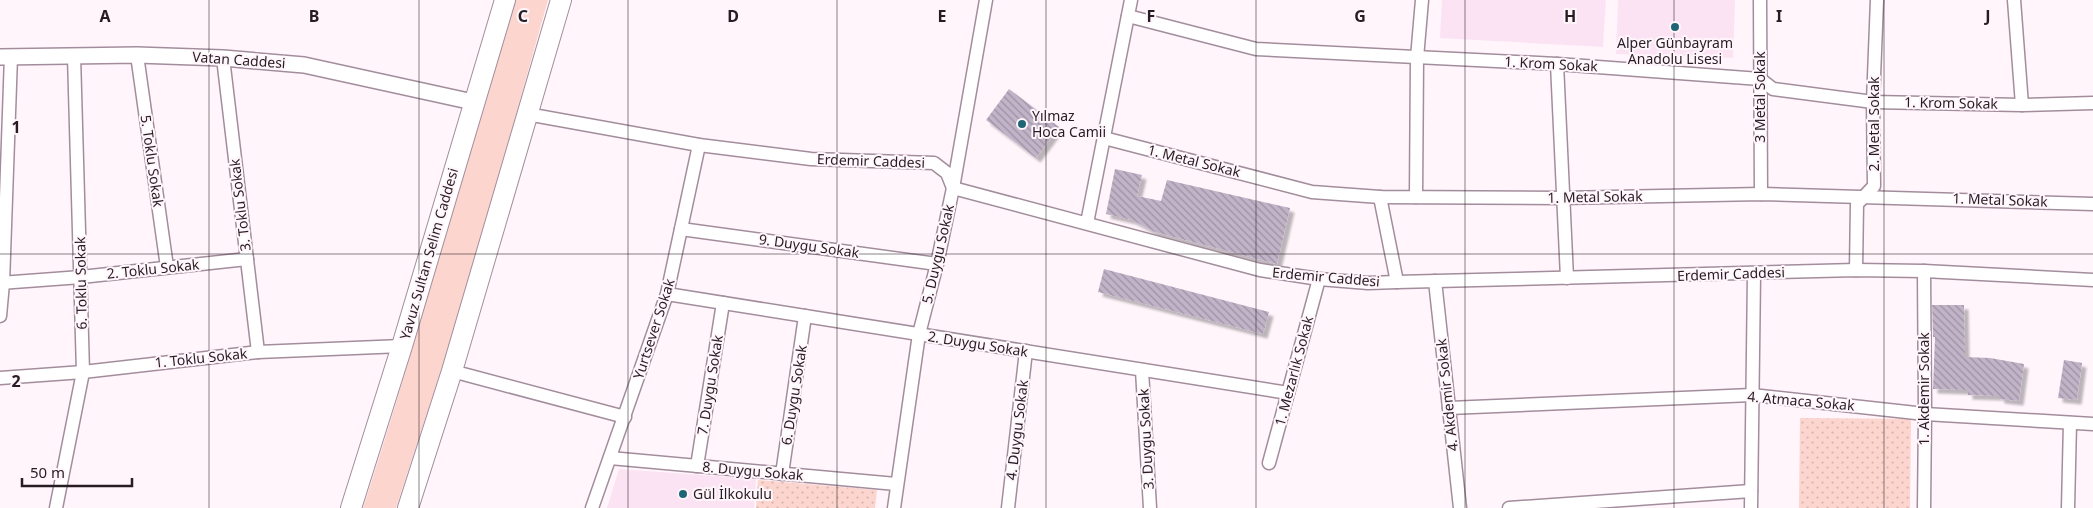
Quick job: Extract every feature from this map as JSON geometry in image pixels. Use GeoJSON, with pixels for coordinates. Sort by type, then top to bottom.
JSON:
{"type":"FeatureCollection","features":[{"type":"Feature","properties":{"kind":"main road","name":"Yavuz Sultan Selim Caddesi"},"geometry":{"type":"LineString","coordinates":[[351,508],[402,346],[473,102],[505,0]]}},
{"type":"Feature","properties":{"kind":"main road"},"geometry":{"type":"LineString","coordinates":[[408,508],[452,371],[561,0]]}},
{"type":"Feature","properties":{"kind":"street","name":"5. Duygu Sokak"},"geometry":{"type":"LineString","coordinates":[[894,508],[919,334],[937,264],[953,188],[986,0]]}},
{"type":"Feature","properties":{"kind":"street"},"geometry":{"type":"LineString","coordinates":[[1087,223],[1131,0]]}},
{"type":"Feature","properties":{"kind":"street"},"geometry":{"type":"LineString","coordinates":[[1416,197],[1417,58],[1422,0]]}},
{"type":"Feature","properties":{"kind":"street","name":"3 Metal Sokak"},"geometry":{"type":"LineString","coordinates":[[1760,0],[1760,194]]}},
{"type":"Feature","properties":{"kind":"street","name":"2. Metal Sokak"},"geometry":{"type":"LineString","coordinates":[[1856,270],[1857,204],[1874,186],[1873,102],[1877,0]]}},
{"type":"Feature","properties":{"kind":"street"},"geometry":{"type":"LineString","coordinates":[[2014,0],[2022,105]]}},
{"type":"Feature","properties":{"kind":"street","name":"1. Krom Sokak"},"geometry":{"type":"LineString","coordinates":[[1128,16],[1256,49],[1557,64],[1760,79],[1773,89],[1873,102],[2022,105],[2093,103]]}},
{"type":"Feature","properties":{"kind":"street","name":"Vatan Caddesi"},"geometry":{"type":"LineString","coordinates":[[5,57],[138,54],[304,64],[473,102]]}},
{"type":"Feature","properties":{"kind":"street","name":"5. Toklu Sokak"},"geometry":{"type":"LineString","coordinates":[[138,54],[167,267]]}},
{"type":"Feature","properties":{"kind":"street","name":"6. Toklu Sokak"},"geometry":{"type":"LineString","coordinates":[[56,508],[83,372],[74,56]]}},
{"type":"Feature","properties":{"kind":"street"},"geometry":{"type":"LineString","coordinates":[[0,316],[5,57]]}},
{"type":"Feature","properties":{"kind":"street","name":"3. Toklu Sokak"},"geometry":{"type":"LineString","coordinates":[[223,58],[258,352]]}},
{"type":"Feature","properties":{"kind":"street"},"geometry":{"type":"LineString","coordinates":[[1557,64],[1567,278]]}},
{"type":"Feature","properties":{"kind":"street","name":"Erdemir Caddesi"},"geometry":{"type":"LineString","coordinates":[[527,114],[700,145],[811,160],[934,163],[947,173],[953,188],[1260,270],[1319,279],[1368,283],[1856,270],[1924,271],[2093,280]]}},
{"type":"Feature","properties":{"kind":"street","name":"1. Metal Sokak"},"geometry":{"type":"LineString","coordinates":[[1104,138],[1312,192],[1380,197],[1562,198],[1760,194],[2093,204]]}},
{"type":"Feature","properties":{"kind":"street","name":"Yurtsever Sokak"},"geometry":{"type":"LineString","coordinates":[[592,508],[667,294],[700,145]]}},
{"type":"Feature","properties":{"kind":"street"},"geometry":{"type":"LineString","coordinates":[[1380,197],[1397,282]]}},
{"type":"Feature","properties":{"kind":"street","name":"9. Duygu Sokak"},"geometry":{"type":"LineString","coordinates":[[681,228],[937,264]]}},
{"type":"Feature","properties":{"kind":"street","name":"2. Toklu Sokak"},"geometry":{"type":"LineString","coordinates":[[2,283],[81,277],[247,259]]}},
{"type":"Feature","properties":{"kind":"street","name":"1. Akdemir Sokak"},"geometry":{"type":"LineString","coordinates":[[1924,271],[1924,508]]}},
{"type":"Feature","properties":{"kind":"street"},"geometry":{"type":"LineString","coordinates":[[1751,508],[1754,274]]}},
{"type":"Feature","properties":{"kind":"street","name":"1. Mezarlık Sokak"},"geometry":{"type":"LineString","coordinates":[[1269,463],[1319,279]]}},
{"type":"Feature","properties":{"kind":"street","name":"4. Akdemir Sokak"},"geometry":{"type":"LineString","coordinates":[[1435,281],[1460,508]]}},
{"type":"Feature","properties":{"kind":"street","name":"2. Duygu Sokak"},"geometry":{"type":"LineString","coordinates":[[667,294],[1288,393]]}},
{"type":"Feature","properties":{"kind":"street","name":"7. Duygu Sokak"},"geometry":{"type":"LineString","coordinates":[[697,466],[723,303]]}},
{"type":"Feature","properties":{"kind":"street","name":"6. Duygu Sokak"},"geometry":{"type":"LineString","coordinates":[[782,474],[806,316]]}},
{"type":"Feature","properties":{"kind":"street","name":"1. Toklu Sokak"},"geometry":{"type":"LineString","coordinates":[[0,378],[83,372],[258,352],[402,346]]}},
{"type":"Feature","properties":{"kind":"street","name":"4. Duygu Sokak"},"geometry":{"type":"LineString","coordinates":[[1008,508],[1026,352]]}},
{"type":"Feature","properties":{"kind":"street","name":"3. Duygu Sokak"},"geometry":{"type":"LineString","coordinates":[[1142,370],[1150,508]]}},
{"type":"Feature","properties":{"kind":"street"},"geometry":{"type":"LineString","coordinates":[[452,371],[625,417]]}},
{"type":"Feature","properties":{"kind":"street","name":"4. Atmaca Sokak"},"geometry":{"type":"LineString","coordinates":[[1449,408],[1752,395],[1925,414],[2093,424]]}},
{"type":"Feature","properties":{"kind":"street"},"geometry":{"type":"LineString","coordinates":[[2068,508],[2070,423]]}},
{"type":"Feature","properties":{"kind":"street","name":"8. Duygu Sokak"},"geometry":{"type":"LineString","coordinates":[[610,458],[896,484]]}},
{"type":"Feature","properties":{"kind":"street"},"geometry":{"type":"LineString","coordinates":[[1509,508],[1751,491]]}},
{"type":"Feature","properties":{"kind":"shaded area"},"geometry":{"type":"Polygon","coordinates":[[[515,0],[548,0],[463,303],[396,508],[363,508],[402,382],[515,0]]]}},
{"type":"Feature","properties":{"kind":"shaded area"},"geometry":{"type":"Polygon","coordinates":[[[1442,0],[1606,0],[1603,47],[1440,38],[1442,0]]]}},
{"type":"Feature","properties":{"kind":"shaded area","name":"Alper Günbayram Anadolu Lisesi"},"geometry":{"type":"Polygon","coordinates":[[[1618,0],[1735,0],[1733,58],[1616,54],[1618,0]]]}},
{"type":"Feature","properties":{"kind":"shaded area"},"geometry":{"type":"Polygon","coordinates":[[[1800,418],[1911,419],[1910,508],[1799,508],[1800,418]]]}},
{"type":"Feature","properties":{"kind":"shaded area","name":"Gül İlkokulu"},"geometry":{"type":"Polygon","coordinates":[[[619,469],[756,479],[754,508],[607,508],[619,469]]]}},
{"type":"Feature","properties":{"kind":"shaded area"},"geometry":{"type":"Polygon","coordinates":[[[758,480],[877,490],[875,508],[756,508],[758,480]]]}},
{"type":"Feature","properties":{"kind":"building","name":"Yılmaz Hoca Camii"},"geometry":{"type":"Polygon","coordinates":[[[1009,89],[1059,127],[1036,158],[986,120],[1009,89]]]}},
{"type":"Feature","properties":{"kind":"building"},"geometry":{"type":"Polygon","coordinates":[[[1115,169],[1142,175],[1137,196],[1161,201],[1167,180],[1290,208],[1277,264],[1155,232],[1132,220],[1106,214],[1115,169]]]}},
{"type":"Feature","properties":{"kind":"building"},"geometry":{"type":"Polygon","coordinates":[[[1104,269],[1269,312],[1263,334],[1098,292],[1104,269]]]}},
{"type":"Feature","properties":{"kind":"building"},"geometry":{"type":"Polygon","coordinates":[[[1932,305],[1964,305],[1965,357],[1990,358],[2024,364],[2019,401],[2000,399],[2000,396],[1968,395],[1968,390],[1933,389],[1935,337],[1933,337],[1932,305]]]}},
{"type":"Feature","properties":{"kind":"building"},"geometry":{"type":"Polygon","coordinates":[[[2064,360],[2082,363],[2077,400],[2058,398],[2064,360]]]}},
{"type":"Feature","properties":{"kind":"place","name":"Alper Günbayram Anadolu Lisesi"},"geometry":{"type":"Point","coordinates":[1675,27]}},
{"type":"Feature","properties":{"kind":"place","name":"Yılmaz Hoca Camii"},"geometry":{"type":"Point","coordinates":[1022,124]}},
{"type":"Feature","properties":{"kind":"place","name":"Gül İlkokulu"},"geometry":{"type":"Point","coordinates":[683,494]}}]}
